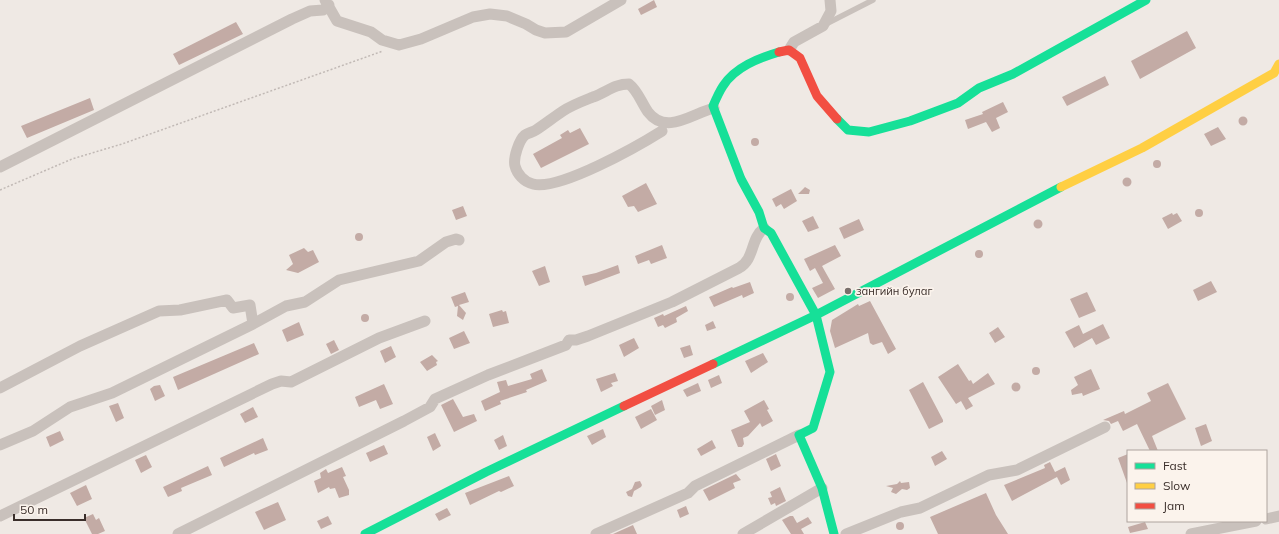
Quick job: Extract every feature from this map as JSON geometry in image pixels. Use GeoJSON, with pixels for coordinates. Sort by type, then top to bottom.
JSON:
{"type":"FeatureCollection","features":[{"type":"Feature","properties":{"kind":"street"},"geometry":{"type":"LineString","coordinates":[[327,2],[337,20],[371,32],[382,40],[399,45],[421,39],[473,17],[490,14],[507,16],[536,30],[546,33],[566,32],[621,0]]}},
{"type":"Feature","properties":{"kind":"street"},"geometry":{"type":"LineString","coordinates":[[596,534],[688,493],[695,486],[814,428],[830,372],[816,315],[771,233],[764,228],[759,212],[741,179],[721,122],[713,106],[725,83],[742,68],[772,53],[788,50],[794,42],[823,26],[831,11],[830,0]]}},
{"type":"Feature","properties":{"kind":"street"},"geometry":{"type":"LineString","coordinates":[[788,50],[800,58],[817,96],[833,115],[848,130],[869,132],[904,122],[958,103],[980,88],[1013,74],[1146,0]]}},
{"type":"Feature","properties":{"kind":"street"},"geometry":{"type":"LineString","coordinates":[[0,166],[310,11],[323,10],[327,2]]}},
{"type":"Feature","properties":{"kind":"street"},"geometry":{"type":"LineString","coordinates":[[365,534],[486,472],[816,315],[1052,192],[1142,148],[1274,73],[1279,64]]}},
{"type":"Feature","properties":{"kind":"street"},"geometry":{"type":"LineString","coordinates":[[662,130],[613,159],[562,181],[546,184],[533,184],[523,179],[516,170],[514,162],[516,152],[524,135],[536,130],[564,110],[594,97],[614,86],[630,84],[636,90],[652,117],[663,123],[684,120],[714,108]]}},
{"type":"Feature","properties":{"kind":"street"},"geometry":{"type":"LineString","coordinates":[[178,534],[404,421],[430,407],[435,399],[488,375],[566,345],[569,340],[576,340],[588,336],[672,302],[710,281],[747,264],[759,232],[764,228]]}},
{"type":"Feature","properties":{"kind":"street"},"geometry":{"type":"LineString","coordinates":[[0,445],[33,431],[70,407],[112,393],[286,306],[305,302],[339,280],[418,261],[446,242],[456,239],[459,240]]}},
{"type":"Feature","properties":{"kind":"street"},"geometry":{"type":"LineString","coordinates":[[0,388],[80,346],[158,311],[180,310],[227,300],[233,308],[250,305],[252,324]]}},
{"type":"Feature","properties":{"kind":"street"},"geometry":{"type":"LineString","coordinates":[[0,516],[272,384],[281,381],[291,382],[375,340],[425,321]]}},
{"type":"Feature","properties":{"kind":"street"},"geometry":{"type":"LineString","coordinates":[[846,534],[901,512],[920,508],[989,476],[1017,470],[1105,428]]}},
{"type":"Feature","properties":{"kind":"street"},"geometry":{"type":"LineString","coordinates":[[799,435],[822,488],[834,534]]}},
{"type":"Feature","properties":{"kind":"street"},"geometry":{"type":"LineString","coordinates":[[743,534],[822,488]]}},
{"type":"Feature","properties":{"kind":"street"},"geometry":{"type":"LineString","coordinates":[[1267,519],[1279,516]]}},
{"type":"Feature","properties":{"kind":"street"},"geometry":{"type":"LineString","coordinates":[[1191,534],[1230,528],[1252,522]]}},
{"type":"Feature","properties":{"kind":"lane"},"geometry":{"type":"LineString","coordinates":[[823,26],[873,0]]}},
{"type":"Feature","properties":{"kind":"path"},"geometry":{"type":"LineString","coordinates":[[0,190],[72,159],[129,141],[399,45]]}},
{"type":"Feature","properties":{"kind":"building"},"geometry":{"type":"Polygon","coordinates":[[[654,0],[657,7],[641,15],[638,9],[654,0]]]}},
{"type":"Feature","properties":{"kind":"building"},"geometry":{"type":"Polygon","coordinates":[[[236,22],[243,34],[179,65],[173,54],[236,22]]]}},
{"type":"Feature","properties":{"kind":"building"},"geometry":{"type":"Polygon","coordinates":[[[1187,31],[1196,48],[1140,79],[1131,61],[1187,31]]]}},
{"type":"Feature","properties":{"kind":"building"},"geometry":{"type":"Polygon","coordinates":[[[1105,76],[1109,85],[1067,106],[1062,97],[1105,76]]]}},
{"type":"Feature","properties":{"kind":"building"},"geometry":{"type":"Polygon","coordinates":[[[90,98],[94,110],[27,138],[21,126],[90,98]]]}},
{"type":"Feature","properties":{"kind":"building"},"geometry":{"type":"Polygon","coordinates":[[[1003,102],[1008,112],[996,118],[1000,128],[992,132],[986,122],[968,129],[965,120],[983,114],[982,112],[1003,102]]]}},
{"type":"Feature","properties":{"kind":"building"},"geometry":{"type":"Polygon","coordinates":[[[1241,117],[1245,117],[1247,121],[1245,125],[1241,125],[1239,123],[1239,119],[1241,117]]]}},
{"type":"Feature","properties":{"kind":"building"},"geometry":{"type":"Polygon","coordinates":[[[1218,127],[1226,139],[1211,146],[1204,134],[1218,127]]]}},
{"type":"Feature","properties":{"kind":"building"},"geometry":{"type":"Polygon","coordinates":[[[580,128],[589,144],[541,168],[533,154],[562,138],[560,135],[568,130],[570,133],[580,128]]]}},
{"type":"Feature","properties":{"kind":"building"},"geometry":{"type":"Polygon","coordinates":[[[753,138],[757,138],[759,142],[757,146],[753,146],[751,144],[751,140],[753,138]]]}},
{"type":"Feature","properties":{"kind":"building"},"geometry":{"type":"Polygon","coordinates":[[[1155,160],[1159,160],[1161,164],[1159,168],[1155,168],[1153,166],[1153,162],[1155,160]]]}},
{"type":"Feature","properties":{"kind":"building"},"geometry":{"type":"Polygon","coordinates":[[[1127,177],[1132,182],[1127,187],[1122,182],[1127,177]]]}},
{"type":"Feature","properties":{"kind":"building"},"geometry":{"type":"Polygon","coordinates":[[[646,183],[657,204],[638,212],[634,206],[628,207],[622,196],[646,183]]]}},
{"type":"Feature","properties":{"kind":"building"},"geometry":{"type":"Polygon","coordinates":[[[805,187],[810,190],[809,194],[798,194],[805,187]]]}},
{"type":"Feature","properties":{"kind":"building"},"geometry":{"type":"Polygon","coordinates":[[[791,189],[797,201],[784,209],[781,204],[776,207],[772,199],[791,189]]]}},
{"type":"Feature","properties":{"kind":"building"},"geometry":{"type":"Polygon","coordinates":[[[463,206],[467,216],[456,220],[452,210],[463,206]]]}},
{"type":"Feature","properties":{"kind":"building"},"geometry":{"type":"Polygon","coordinates":[[[1197,209],[1201,209],[1203,213],[1201,217],[1197,217],[1195,215],[1195,211],[1197,209]]]}},
{"type":"Feature","properties":{"kind":"building"},"geometry":{"type":"Polygon","coordinates":[[[1172,213],[1173,215],[1177,213],[1182,221],[1168,229],[1162,218],[1172,213]]]}},
{"type":"Feature","properties":{"kind":"building"},"geometry":{"type":"Polygon","coordinates":[[[813,216],[819,228],[808,232],[802,221],[813,216]]]}},
{"type":"Feature","properties":{"kind":"building"},"geometry":{"type":"Polygon","coordinates":[[[859,219],[864,230],[844,239],[839,228],[859,219]]]}},
{"type":"Feature","properties":{"kind":"building"},"geometry":{"type":"Polygon","coordinates":[[[1038,219],[1043,224],[1038,229],[1033,224],[1038,219]]]}},
{"type":"Feature","properties":{"kind":"building"},"geometry":{"type":"Polygon","coordinates":[[[357,233],[361,233],[363,237],[361,241],[357,241],[355,239],[355,235],[357,233]]]}},
{"type":"Feature","properties":{"kind":"building"},"geometry":{"type":"Polygon","coordinates":[[[662,245],[667,258],[651,264],[649,260],[638,264],[635,256],[662,245]]]}},
{"type":"Feature","properties":{"kind":"building"},"geometry":{"type":"Polygon","coordinates":[[[835,245],[841,256],[822,266],[835,289],[818,298],[812,288],[823,283],[815,268],[810,271],[804,259],[835,245]]]}},
{"type":"Feature","properties":{"kind":"building"},"geometry":{"type":"Polygon","coordinates":[[[304,248],[308,252],[313,250],[319,262],[298,273],[286,270],[293,264],[289,255],[304,248]]]}},
{"type":"Feature","properties":{"kind":"building"},"geometry":{"type":"Polygon","coordinates":[[[977,250],[981,250],[983,254],[981,258],[977,258],[975,256],[975,252],[977,250]]]}},
{"type":"Feature","properties":{"kind":"building"},"geometry":{"type":"Polygon","coordinates":[[[618,265],[620,273],[585,286],[582,276],[596,273],[618,265]]]}},
{"type":"Feature","properties":{"kind":"building"},"geometry":{"type":"Polygon","coordinates":[[[545,266],[550,282],[539,286],[532,271],[545,266]]]}},
{"type":"Feature","properties":{"kind":"building"},"geometry":{"type":"Polygon","coordinates":[[[1211,281],[1217,292],[1198,301],[1193,290],[1211,281]]]}},
{"type":"Feature","properties":{"kind":"building"},"geometry":{"type":"Polygon","coordinates":[[[750,282],[754,293],[743,298],[742,295],[714,307],[709,297],[732,287],[733,288],[750,282]]]}},
{"type":"Feature","properties":{"kind":"building"},"geometry":{"type":"Polygon","coordinates":[[[465,292],[469,302],[459,305],[466,313],[463,320],[457,316],[458,306],[455,307],[451,297],[465,292]]]}},
{"type":"Feature","properties":{"kind":"building"},"geometry":{"type":"Polygon","coordinates":[[[1087,292],[1096,311],[1079,318],[1070,299],[1087,292]]]}},
{"type":"Feature","properties":{"kind":"building"},"geometry":{"type":"Polygon","coordinates":[[[788,293],[792,293],[794,297],[792,301],[788,301],[786,299],[786,295],[788,293]]]}},
{"type":"Feature","properties":{"kind":"building"},"geometry":{"type":"Polygon","coordinates":[[[870,301],[896,349],[888,354],[882,342],[873,345],[870,343],[868,333],[835,348],[830,331],[832,320],[858,304],[859,306],[870,301]]]}},
{"type":"Feature","properties":{"kind":"building"},"geometry":{"type":"Polygon","coordinates":[[[686,306],[688,311],[676,318],[677,322],[665,328],[663,325],[658,327],[654,318],[663,314],[664,316],[686,306]]]}},
{"type":"Feature","properties":{"kind":"building"},"geometry":{"type":"Polygon","coordinates":[[[502,310],[503,312],[506,311],[509,323],[493,327],[489,314],[502,310]]]}},
{"type":"Feature","properties":{"kind":"building"},"geometry":{"type":"Polygon","coordinates":[[[363,314],[367,314],[369,318],[367,322],[363,322],[361,320],[361,316],[363,314]]]}},
{"type":"Feature","properties":{"kind":"building"},"geometry":{"type":"Polygon","coordinates":[[[713,321],[716,328],[707,331],[705,325],[713,321]]]}},
{"type":"Feature","properties":{"kind":"building"},"geometry":{"type":"Polygon","coordinates":[[[299,322],[304,335],[287,342],[282,330],[299,322]]]}},
{"type":"Feature","properties":{"kind":"building"},"geometry":{"type":"Polygon","coordinates":[[[1103,324],[1110,338],[1096,345],[1092,338],[1074,348],[1065,332],[1079,325],[1083,334],[1103,324]]]}},
{"type":"Feature","properties":{"kind":"building"},"geometry":{"type":"Polygon","coordinates":[[[998,327],[1005,337],[995,343],[989,333],[998,327]]]}},
{"type":"Feature","properties":{"kind":"building"},"geometry":{"type":"Polygon","coordinates":[[[464,331],[470,343],[454,349],[449,338],[464,331]]]}},
{"type":"Feature","properties":{"kind":"building"},"geometry":{"type":"Polygon","coordinates":[[[634,338],[639,348],[624,357],[619,345],[634,338]]]}},
{"type":"Feature","properties":{"kind":"building"},"geometry":{"type":"Polygon","coordinates":[[[334,340],[339,350],[331,354],[326,344],[334,340]]]}},
{"type":"Feature","properties":{"kind":"building"},"geometry":{"type":"Polygon","coordinates":[[[254,343],[259,354],[178,390],[173,377],[254,343]]]}},
{"type":"Feature","properties":{"kind":"building"},"geometry":{"type":"Polygon","coordinates":[[[690,345],[693,355],[684,358],[680,348],[690,345]]]}},
{"type":"Feature","properties":{"kind":"building"},"geometry":{"type":"Polygon","coordinates":[[[391,346],[396,357],[385,363],[380,351],[391,346]]]}},
{"type":"Feature","properties":{"kind":"building"},"geometry":{"type":"Polygon","coordinates":[[[763,353],[768,362],[751,373],[745,361],[763,353]]]}},
{"type":"Feature","properties":{"kind":"building"},"geometry":{"type":"Polygon","coordinates":[[[432,355],[438,361],[436,362],[437,365],[427,371],[420,362],[432,355]]]}},
{"type":"Feature","properties":{"kind":"building"},"geometry":{"type":"Polygon","coordinates":[[[958,364],[969,381],[971,380],[973,384],[988,373],[995,384],[968,398],[973,406],[966,410],[961,401],[956,404],[938,377],[958,364]]]}},
{"type":"Feature","properties":{"kind":"building"},"geometry":{"type":"Polygon","coordinates":[[[1034,367],[1038,367],[1040,371],[1038,375],[1034,375],[1032,373],[1032,369],[1034,367]]]}},
{"type":"Feature","properties":{"kind":"building"},"geometry":{"type":"Polygon","coordinates":[[[542,369],[547,381],[526,390],[527,392],[500,401],[501,404],[485,411],[481,401],[500,392],[497,382],[506,380],[508,386],[532,379],[530,374],[542,369]]]}},
{"type":"Feature","properties":{"kind":"building"},"geometry":{"type":"Polygon","coordinates":[[[1091,369],[1100,389],[1083,396],[1082,393],[1072,395],[1071,390],[1078,385],[1074,377],[1091,369]]]}},
{"type":"Feature","properties":{"kind":"building"},"geometry":{"type":"Polygon","coordinates":[[[615,373],[618,381],[611,383],[613,386],[601,392],[596,379],[615,373]]]}},
{"type":"Feature","properties":{"kind":"building"},"geometry":{"type":"Polygon","coordinates":[[[719,375],[722,383],[711,388],[708,380],[719,375]]]}},
{"type":"Feature","properties":{"kind":"building"},"geometry":{"type":"Polygon","coordinates":[[[923,382],[943,420],[943,422],[929,429],[909,390],[923,382]]]}},
{"type":"Feature","properties":{"kind":"building"},"geometry":{"type":"Polygon","coordinates":[[[698,383],[701,391],[687,397],[683,390],[698,383]]]}},
{"type":"Feature","properties":{"kind":"building"},"geometry":{"type":"Polygon","coordinates":[[[1014,383],[1018,383],[1020,387],[1018,391],[1014,391],[1012,389],[1012,385],[1014,383]]]}},
{"type":"Feature","properties":{"kind":"building"},"geometry":{"type":"Polygon","coordinates":[[[1168,383],[1186,419],[1152,436],[1158,450],[1150,450],[1137,424],[1123,431],[1118,421],[1111,424],[1109,421],[1103,420],[1124,411],[1125,414],[1151,401],[1147,393],[1168,383]]]}},
{"type":"Feature","properties":{"kind":"building"},"geometry":{"type":"Polygon","coordinates":[[[384,384],[393,404],[380,409],[376,400],[359,407],[355,397],[384,384]]]}},
{"type":"Feature","properties":{"kind":"building"},"geometry":{"type":"Polygon","coordinates":[[[160,385],[165,396],[155,401],[150,389],[154,386],[160,385]]]}},
{"type":"Feature","properties":{"kind":"building"},"geometry":{"type":"Polygon","coordinates":[[[453,399],[463,417],[474,414],[477,421],[454,432],[441,405],[453,399]]]}},
{"type":"Feature","properties":{"kind":"building"},"geometry":{"type":"Polygon","coordinates":[[[662,400],[665,410],[655,415],[651,406],[662,400]]]}},
{"type":"Feature","properties":{"kind":"building"},"geometry":{"type":"Polygon","coordinates":[[[764,400],[773,421],[762,427],[760,423],[748,436],[743,438],[744,444],[742,447],[738,447],[731,430],[750,422],[744,411],[764,400]]]}},
{"type":"Feature","properties":{"kind":"building"},"geometry":{"type":"Polygon","coordinates":[[[118,403],[124,418],[116,422],[109,406],[118,403]]]}},
{"type":"Feature","properties":{"kind":"building"},"geometry":{"type":"Polygon","coordinates":[[[253,407],[258,417],[245,423],[240,414],[253,407]]]}},
{"type":"Feature","properties":{"kind":"building"},"geometry":{"type":"Polygon","coordinates":[[[651,409],[657,420],[641,429],[635,417],[651,409]]]}},
{"type":"Feature","properties":{"kind":"building"},"geometry":{"type":"Polygon","coordinates":[[[1206,424],[1212,441],[1201,446],[1195,428],[1206,424]]]}},
{"type":"Feature","properties":{"kind":"building"},"geometry":{"type":"Polygon","coordinates":[[[603,429],[606,437],[592,445],[587,436],[603,429]]]}},
{"type":"Feature","properties":{"kind":"building"},"geometry":{"type":"Polygon","coordinates":[[[60,431],[64,440],[50,447],[46,437],[60,431]]]}},
{"type":"Feature","properties":{"kind":"building"},"geometry":{"type":"Polygon","coordinates":[[[435,433],[441,446],[433,451],[427,437],[435,433]]]}},
{"type":"Feature","properties":{"kind":"building"},"geometry":{"type":"Polygon","coordinates":[[[503,435],[507,446],[499,450],[494,440],[503,435]]]}},
{"type":"Feature","properties":{"kind":"building"},"geometry":{"type":"Polygon","coordinates":[[[263,438],[268,450],[255,455],[254,453],[224,467],[220,458],[263,438]]]}},
{"type":"Feature","properties":{"kind":"building"},"geometry":{"type":"Polygon","coordinates":[[[712,440],[716,448],[701,456],[697,449],[712,440]]]}},
{"type":"Feature","properties":{"kind":"building"},"geometry":{"type":"Polygon","coordinates":[[[384,445],[388,454],[370,462],[366,453],[384,445]]]}},
{"type":"Feature","properties":{"kind":"building"},"geometry":{"type":"Polygon","coordinates":[[[942,451],[947,459],[935,466],[931,457],[942,451]]]}},
{"type":"Feature","properties":{"kind":"building"},"geometry":{"type":"Polygon","coordinates":[[[776,454],[781,466],[771,471],[766,459],[776,454]]]}},
{"type":"Feature","properties":{"kind":"building"},"geometry":{"type":"Polygon","coordinates":[[[1127,454],[1127,483],[1118,458],[1127,454]]]}},
{"type":"Feature","properties":{"kind":"building"},"geometry":{"type":"Polygon","coordinates":[[[146,455],[152,467],[141,473],[135,460],[146,455]]]}},
{"type":"Feature","properties":{"kind":"building"},"geometry":{"type":"Polygon","coordinates":[[[1050,462],[1055,472],[1065,467],[1070,480],[1061,485],[1057,477],[1012,501],[1004,485],[1045,468],[1044,465],[1050,462]]]}},
{"type":"Feature","properties":{"kind":"building"},"geometry":{"type":"Polygon","coordinates":[[[208,466],[212,475],[181,488],[182,491],[168,497],[163,487],[208,466]]]}},
{"type":"Feature","properties":{"kind":"building"},"geometry":{"type":"Polygon","coordinates":[[[342,467],[346,476],[343,477],[349,490],[349,495],[339,498],[335,488],[330,489],[329,487],[318,493],[314,481],[321,478],[320,473],[326,469],[328,473],[342,467]]]}},
{"type":"Feature","properties":{"kind":"building"},"geometry":{"type":"Polygon","coordinates":[[[736,474],[741,480],[733,483],[735,488],[709,501],[703,490],[736,474]]]}},
{"type":"Feature","properties":{"kind":"building"},"geometry":{"type":"Polygon","coordinates":[[[509,476],[514,486],[501,492],[499,491],[470,505],[465,493],[509,476]]]}},
{"type":"Feature","properties":{"kind":"building"},"geometry":{"type":"Polygon","coordinates":[[[640,481],[642,485],[641,487],[634,491],[632,497],[628,496],[626,492],[632,489],[635,482],[640,481]]]}},
{"type":"Feature","properties":{"kind":"building"},"geometry":{"type":"Polygon","coordinates":[[[900,481],[901,483],[909,482],[910,488],[907,490],[902,489],[896,494],[891,492],[893,488],[886,486],[897,484],[900,481]]]}},
{"type":"Feature","properties":{"kind":"building"},"geometry":{"type":"Polygon","coordinates":[[[86,485],[92,499],[77,506],[70,493],[86,485]]]}},
{"type":"Feature","properties":{"kind":"building"},"geometry":{"type":"Polygon","coordinates":[[[780,487],[786,501],[776,506],[775,503],[771,505],[768,498],[772,497],[770,492],[780,487]]]}},
{"type":"Feature","properties":{"kind":"building"},"geometry":{"type":"Polygon","coordinates":[[[986,493],[996,515],[1008,534],[938,534],[930,517],[986,493]]]}},
{"type":"Feature","properties":{"kind":"building"},"geometry":{"type":"Polygon","coordinates":[[[278,502],[286,520],[264,530],[255,512],[278,502]]]}},
{"type":"Feature","properties":{"kind":"building"},"geometry":{"type":"Polygon","coordinates":[[[686,506],[689,514],[680,518],[677,510],[686,506]]]}},
{"type":"Feature","properties":{"kind":"building"},"geometry":{"type":"Polygon","coordinates":[[[447,508],[451,515],[439,521],[435,514],[447,508]]]}},
{"type":"Feature","properties":{"kind":"building"},"geometry":{"type":"Polygon","coordinates":[[[93,514],[96,520],[99,518],[105,531],[98,534],[92,534],[84,518],[93,514]]]}},
{"type":"Feature","properties":{"kind":"building"},"geometry":{"type":"Polygon","coordinates":[[[328,516],[332,524],[321,529],[317,521],[328,516]]]}},
{"type":"Feature","properties":{"kind":"building"},"geometry":{"type":"Polygon","coordinates":[[[793,516],[797,523],[808,517],[812,523],[801,529],[804,534],[791,534],[782,520],[793,516]]]}},
{"type":"Feature","properties":{"kind":"building"},"geometry":{"type":"Polygon","coordinates":[[[898,522],[902,522],[904,526],[902,530],[898,530],[896,528],[896,524],[898,522]]]}},
{"type":"Feature","properties":{"kind":"building"},"geometry":{"type":"Polygon","coordinates":[[[1145,522],[1148,529],[1130,533],[1128,527],[1145,522]]]}},
{"type":"Feature","properties":{"kind":"building"},"geometry":{"type":"Polygon","coordinates":[[[633,525],[637,534],[613,534],[633,525]]]}},
{"type":"Feature","properties":{"kind":"traffic: fast"},"geometry":{"type":"LineString","coordinates":[[837,119],[848,130],[869,132],[910,121],[958,103],[979,88],[1013,74],[1146,0]]}},
{"type":"Feature","properties":{"kind":"traffic: fast"},"geometry":{"type":"LineString","coordinates":[[713,364],[816,315],[771,233],[764,228],[759,212],[741,179],[713,106],[728,79],[741,68],[756,60],[779,52]]}},
{"type":"Feature","properties":{"kind":"traffic: fast"},"geometry":{"type":"LineString","coordinates":[[834,534],[822,488],[799,435],[813,428],[830,372],[816,315],[1061,187]]}},
{"type":"Feature","properties":{"kind":"traffic: fast"},"geometry":{"type":"LineString","coordinates":[[365,534],[486,472],[624,406]]}},
{"type":"Feature","properties":{"kind":"traffic: slow"},"geometry":{"type":"LineString","coordinates":[[1061,187],[1142,148],[1274,73],[1279,64]]}},
{"type":"Feature","properties":{"kind":"traffic: jam"},"geometry":{"type":"LineString","coordinates":[[779,52],[789,50],[800,58],[817,96],[837,119]]}},
{"type":"Feature","properties":{"kind":"traffic: jam"},"geometry":{"type":"LineString","coordinates":[[624,406],[713,364]]}},
{"type":"Feature","properties":{"kind":"place","name":"зангийн булаг"},"geometry":{"type":"Point","coordinates":[848,291]}}]}
